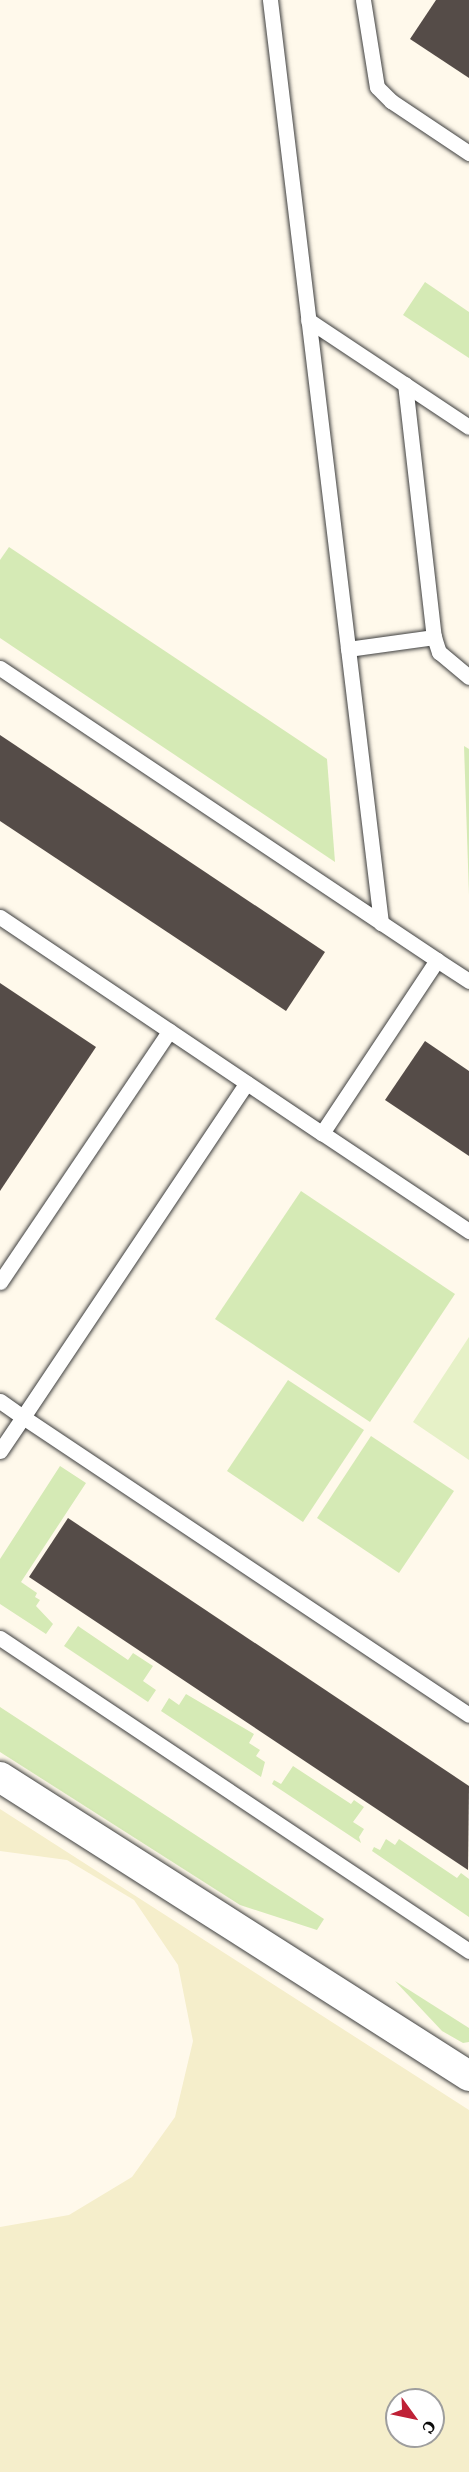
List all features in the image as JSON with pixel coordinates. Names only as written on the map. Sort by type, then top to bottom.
[{"type":"street","points":[[0,1777],[469,2076]]},
{"type":"lane","points":[[270,0],[381,923]]},
{"type":"lane","points":[[363,0],[377,87],[391,101],[469,153]]},
{"type":"lane","points":[[308,320],[469,427]]},
{"type":"lane","points":[[405,384],[434,637],[439,652],[469,677]]},
{"type":"lane","points":[[348,649],[434,637]]},
{"type":"lane","points":[[0,668],[469,981]]},
{"type":"lane","points":[[0,917],[469,1231]]},
{"type":"lane","points":[[322,1133],[437,960]]},
{"type":"lane","points":[[0,1282],[169,1030]]},
{"type":"lane","points":[[0,1450],[247,1083]]},
{"type":"lane","points":[[0,1401],[469,1715]]},
{"type":"lane","points":[[0,1638],[469,1951]]},
{"type":"shaded area","points":[[0,1809],[469,2110],[469,2472],[0,2472],[0,2227],[69,2215],[132,2177],[175,2117],[193,2041],[178,1965],[134,1900],[67,1860],[0,1851]]},
{"type":"green space","points":[[425,282],[469,312],[469,358],[403,315]]},
{"type":"green space","points":[[9,547],[327,759],[335,862],[0,638],[0,560]]},
{"type":"green space","points":[[464,746],[469,749],[469,895]]},
{"type":"green space","points":[[301,1191],[455,1294],[370,1422],[215,1319]]},
{"type":"green space","points":[[469,1337],[469,1460],[413,1422]]},
{"type":"green space","points":[[288,1380],[364,1430],[303,1522],[227,1471]]},
{"type":"green space","points":[[371,1436],[454,1491],[399,1573],[317,1518]]},
{"type":"green space","points":[[60,1466],[86,1483],[21,1582],[37,1593],[35,1597],[40,1600],[36,1606],[53,1624],[46,1634],[0,1604],[0,1559]]},
{"type":"green space","points":[[78,1626],[128,1660],[133,1653],[153,1666],[143,1681],[156,1690],[148,1702],[64,1646]]},
{"type":"green space","points":[[186,1694],[254,1734],[249,1743],[260,1750],[256,1756],[265,1762],[261,1777],[161,1711],[169,1698],[179,1705]]},
{"type":"green space","points":[[0,1707],[324,1919],[317,1930],[240,1905],[0,1752]]},
{"type":"green space","points":[[293,1766],[351,1804],[354,1800],[364,1807],[353,1822],[364,1829],[359,1837],[361,1843],[272,1784],[274,1780],[281,1784]]},
{"type":"green space","points":[[386,1839],[395,1845],[399,1839],[457,1878],[461,1873],[469,1879],[469,1917],[372,1851],[374,1847],[380,1850]]},
{"type":"green space","points":[[395,1981],[469,2028],[469,2042],[463,2043],[442,2031]]},
{"type":"building","points":[[436,0],[469,0],[469,78],[410,39]]},
{"type":"building","points":[[0,735],[325,952],[286,1011],[0,821]]},
{"type":"building","points":[[0,983],[96,1047],[0,1191]]},
{"type":"building","points":[[425,1041],[469,1071],[469,1156],[385,1100]]},
{"type":"building","points":[[68,1518],[469,1786],[468,1870],[29,1577]]}]
